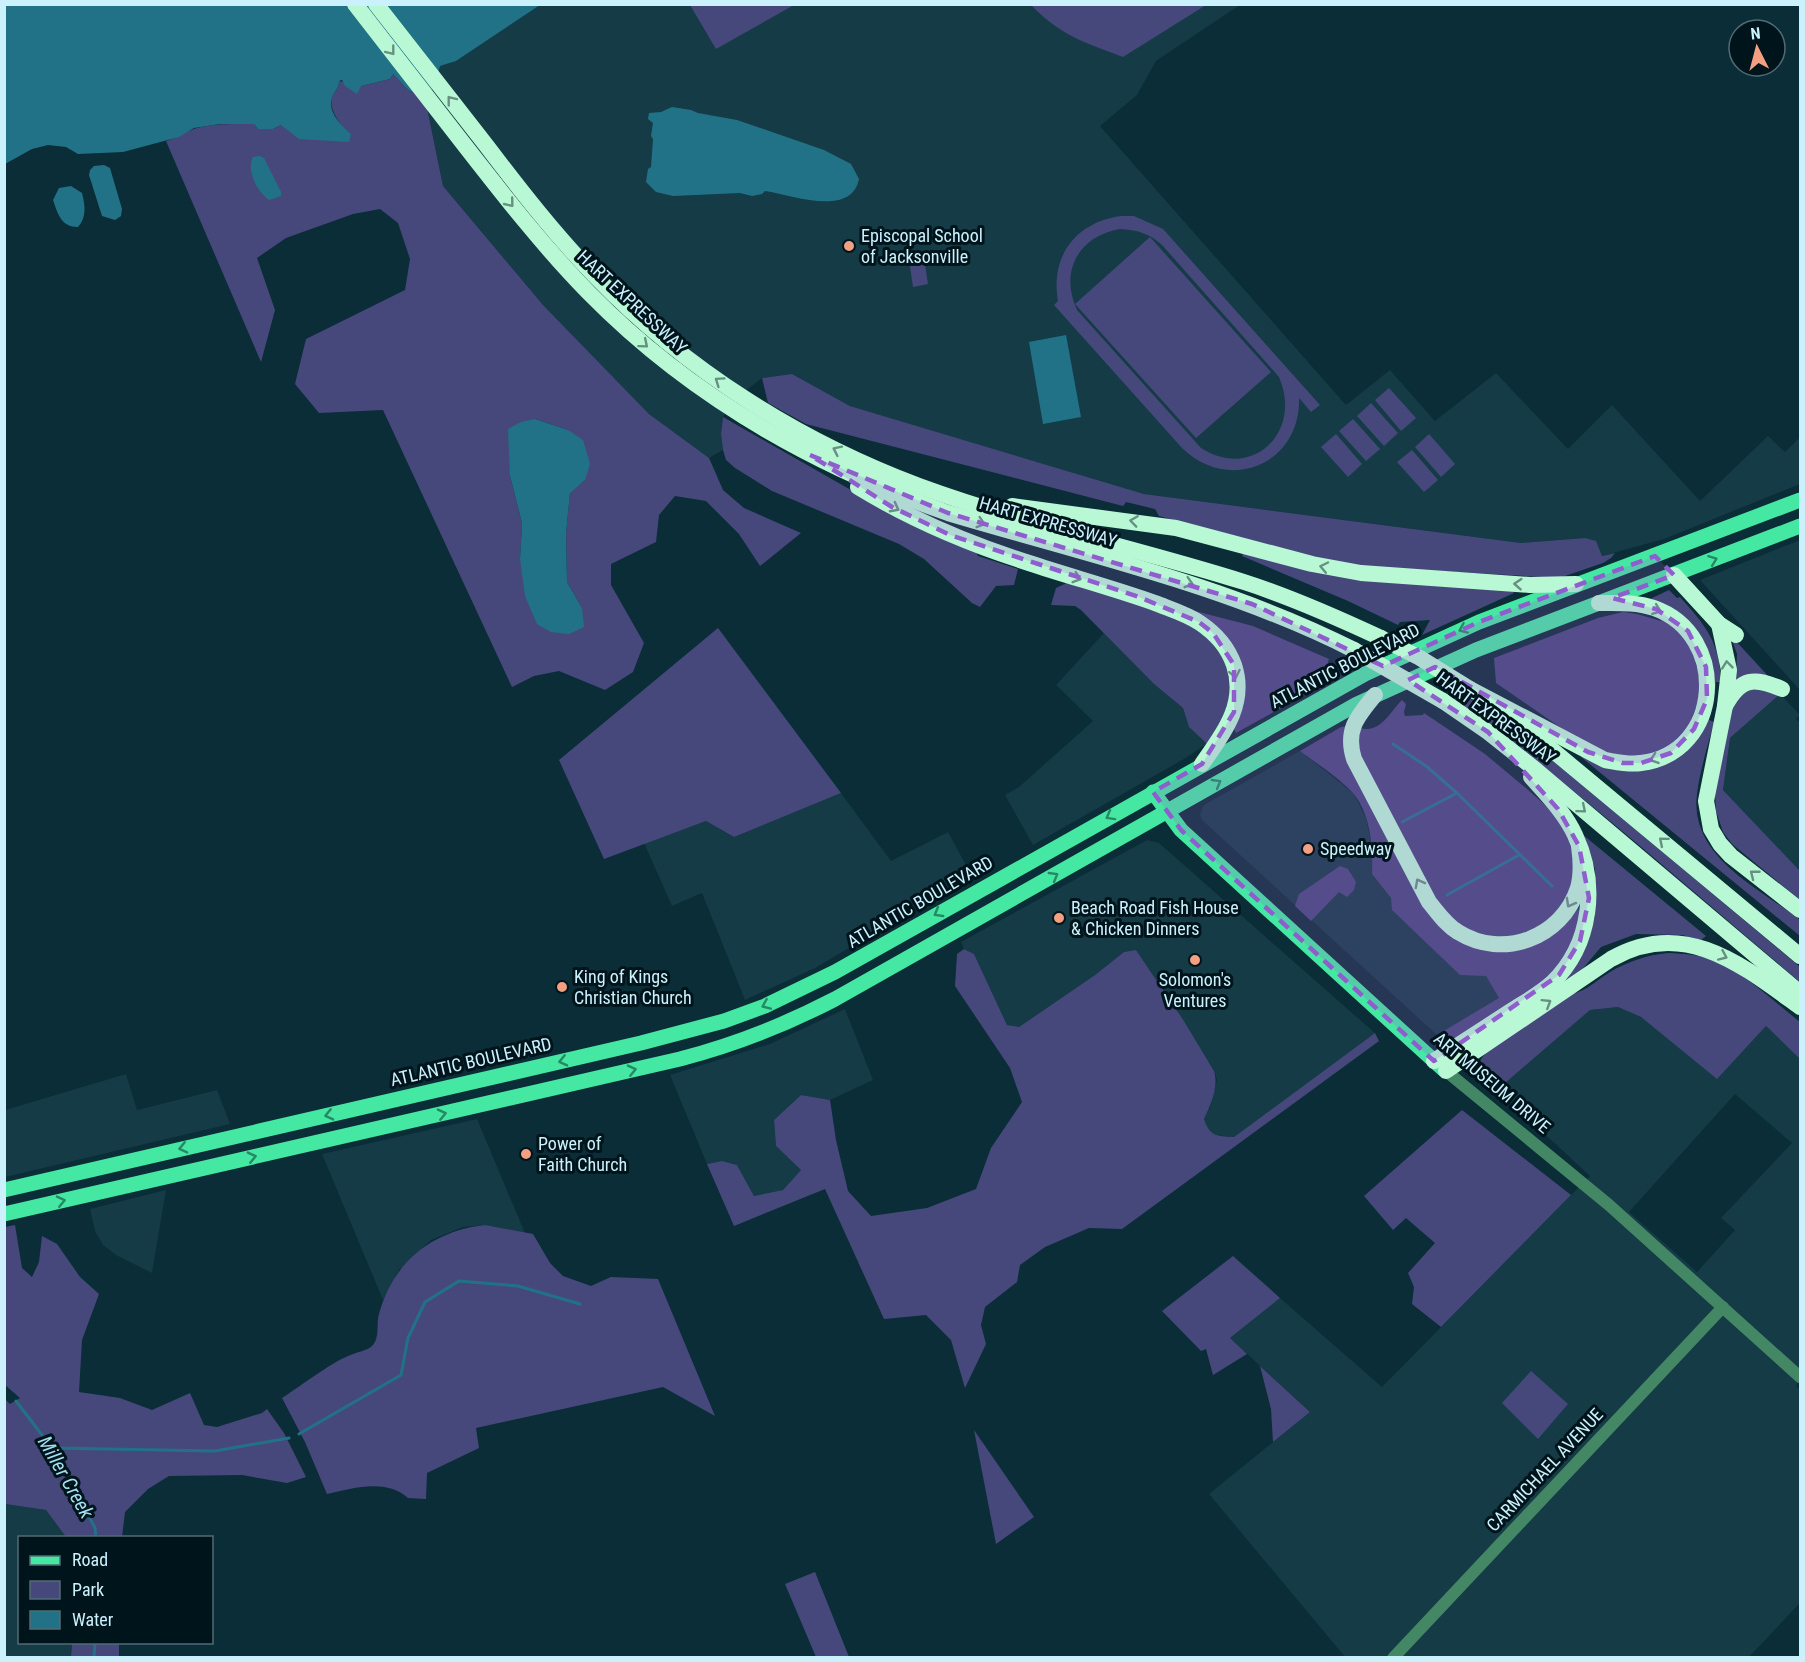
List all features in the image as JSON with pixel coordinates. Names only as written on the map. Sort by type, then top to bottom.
[{"type":"highway","name":"HART EXPRESSWAY","points":[[355,4],[535,235],[576,280],[616,320],[661,358],[720,401],[865,464],[949,496],[1246,582],[1305,604],[1420,658],[1470,688],[1550,746],[1800,957]]},
{"type":"highway","name":"HART EXPRESSWAY","points":[[376,4],[541,216],[597,278],[656,333],[810,455],[909,500],[1244,601],[1314,630],[1354,650],[1443,701],[1488,732],[1800,993]]},
{"type":"highway","points":[[810,455],[884,502],[950,535],[1029,563],[1139,597],[1199,622],[1213,633],[1222,643],[1234,665],[1238,690],[1234,712],[1229,723],[1202,765]]},
{"type":"highway","points":[[949,496],[1069,515],[1129,520],[1176,528],[1312,564],[1352,572],[1530,585],[1576,584]]},
{"type":"highway","points":[[1674,575],[1719,624],[1736,635]]},
{"type":"highway","points":[[1470,688],[1605,760],[1641,763],[1656,760],[1671,753],[1694,729],[1707,699],[1708,684],[1702,654],[1688,631],[1669,615],[1654,608],[1634,604],[1599,603]]},
{"type":"highway","points":[[1719,624],[1729,670],[1725,706],[1706,801],[1711,828],[1720,844],[1731,856],[1800,909]]},
{"type":"highway","points":[[1725,706],[1733,692],[1751,681],[1761,680],[1782,689]]},
{"type":"highway","points":[[1375,695],[1360,714],[1350,735],[1350,746],[1354,759],[1429,902],[1456,932],[1472,940],[1489,944],[1526,941],[1543,934],[1556,923],[1572,901],[1581,876],[1580,846]]},
{"type":"highway","points":[[1440,1066],[1560,975],[1580,941],[1588,913],[1588,884],[1580,846],[1569,825],[1521,766],[1488,732]]},
{"type":"highway","points":[[1440,1066],[1626,951],[1641,945],[1672,943],[1689,945],[1720,954],[1751,972],[1800,1007]]},
{"type":"main road","name":"ATLANTIC BOULEVARD","points":[[4,1190],[641,1044],[724,1021],[765,1006],[835,972],[1365,674],[1479,622],[1800,500]]},
{"type":"main road","points":[[4,1214],[680,1059],[741,1041],[786,1023],[835,999],[1375,695],[1476,650],[1800,526]]},
{"type":"main road","points":[[1655,556],[1674,575]]},
{"type":"main road","name":"ART MUSEUM DRIVE","points":[[1153,792],[1181,830],[1440,1066]]},
{"type":"street","name":"ART MUSEUM DRIVE","points":[[1440,1066],[1588,1187],[1800,1377]]},
{"type":"street","name":"CARMICHAEL AVENUE","points":[[1393,1658],[1723,1307]]},
{"type":"highlighted area","points":[[810,455],[948,513],[1252,604],[1383,666],[1479,622],[1655,556],[1674,575],[1612,598],[1656,609],[1688,631],[1706,667],[1707,699],[1694,729],[1671,753],[1641,763],[1623,763],[1588,752],[1435,667],[1408,680],[1488,732],[1558,809],[1579,846],[1589,898],[1580,941],[1559,975],[1434,1061],[1181,830],[1153,792],[1202,764],[1234,712],[1234,665],[1213,633],[1199,622],[1139,597],[950,535],[892,507]]},
{"type":"shaded area","name":"Episcopal School of Jacksonville","points":[[540,5],[1240,5],[1156,61],[1137,95],[1100,126],[1346,405],[1390,370],[1435,421],[1496,373],[1568,449],[1612,405],[1700,501],[1768,436],[1785,452],[1800,437],[1800,484],[1664,539],[1602,556],[1585,538],[1521,543],[1144,494],[850,406],[792,374],[762,378],[738,397],[723,417],[721,434],[723,450],[709,458],[649,414],[543,305],[443,186],[425,98],[435,85],[440,66],[456,61]]},
{"type":"shaded area","points":[[1800,540],[1800,690],[1700,580]]},
{"type":"shaded area","points":[[1104,633],[1154,684],[1183,708],[1189,727],[1207,744],[1033,845],[1005,795],[1019,787],[1093,721],[1056,685]]},
{"type":"shaded area","points":[[1780,694],[1800,715],[1796,719],[1800,723],[1800,871],[1723,790],[1730,738]]},
{"type":"shaded area","points":[[1300,751],[1353,793],[1366,818],[1373,855],[1372,874],[1391,898],[1486,976],[1500,999],[1437,1035],[1202,820],[1200,814],[1204,805]]},
{"type":"shaded area","points":[[841,793],[891,861],[948,832],[972,876],[815,968],[745,1000],[702,893],[672,906],[644,843],[706,821],[734,837]]},
{"type":"shaded area","points":[[1147,840],[1159,843],[1375,1033],[1234,1137],[1214,1135],[1207,1129],[1204,1119],[1211,1104],[1217,1080],[1214,1071],[1184,1021],[1136,950],[1124,952],[1095,975],[1019,1027],[1007,1025],[974,954],[964,949],[961,942]]},
{"type":"shaded area","points":[[1618,1007],[1641,1017],[1717,1078],[1766,1026],[1800,1059],[1800,1380],[1796,1386],[1800,1390],[1800,1603],[1749,1657],[1345,1657],[1209,1494],[1310,1412],[1230,1338],[1280,1298],[1382,1387],[1590,1176],[1497,1090],[1590,1010]],"holes":[[[1735,1094],[1792,1143],[1721,1218],[1735,1230],[1697,1272],[1629,1212]]]},
{"type":"shaded area","points":[[845,1009],[873,1080],[830,1100],[801,1095],[774,1120],[776,1146],[801,1170],[783,1190],[754,1196],[737,1165],[722,1161],[707,1164],[670,1075],[770,1044]]},
{"type":"shaded area","points":[[126,1074],[137,1110],[217,1090],[230,1124],[5,1177],[5,1110]]},
{"type":"shaded area","points":[[477,1119],[525,1233],[485,1225],[463,1227],[431,1240],[399,1270],[383,1300],[322,1154]]},
{"type":"shaded area","points":[[166,1190],[152,1273],[116,1255],[103,1245],[95,1231],[90,1209]]},
{"type":"shaded area","points":[[4,1504],[46,1510],[65,1536],[18,1536],[18,1644],[72,1644],[71,1657],[5,1657]]},
{"type":"green space","points":[[690,5],[794,5],[716,49]]},
{"type":"green space","points":[[1031,5],[1206,5],[1123,57],[1063,31]]},
{"type":"green space","points":[[393,74],[408,90],[425,98],[443,186],[543,305],[649,414],[709,458],[723,490],[744,508],[801,533],[760,566],[739,534],[706,501],[675,496],[659,515],[656,542],[611,564],[611,585],[644,643],[633,672],[605,690],[559,671],[534,676],[512,687],[383,410],[319,413],[295,384],[306,339],[405,290],[410,259],[398,223],[380,209],[353,214],[286,238],[257,258],[275,310],[261,362],[166,141],[204,126],[254,124],[258,129],[273,129],[281,125],[341,126],[331,102],[339,81],[361,86],[390,79]],"holes":[[[535,419],[568,430],[585,480],[570,492],[566,534],[567,582],[582,608],[520,559],[522,523],[510,476]]]},
{"type":"green space","points":[[1134,216],[1163,229],[1320,405],[1311,412],[1299,398],[1296,421],[1288,440],[1275,455],[1259,465],[1240,470],[1220,469],[1201,462],[1182,448],[1054,305],[1058,301],[1058,270],[1070,244],[1091,225],[1105,220]],"holes":[[[1120,229],[1137,231],[1162,245],[1279,377],[1285,397],[1284,416],[1278,432],[1268,445],[1254,455],[1238,459],[1220,457],[1201,448],[1077,310],[1070,282],[1076,258],[1093,239]]]},
{"type":"green space","points":[[1150,237],[1271,372],[1196,438],[1075,304]]},
{"type":"green space","points":[[924,258],[928,284],[913,287],[909,260]]},
{"type":"green space","points":[[792,374],[850,406],[1144,494],[1521,543],[1585,538],[1596,541],[1602,556],[1615,553],[1603,563],[1559,578],[1352,566],[1254,543],[1159,516],[1155,509],[1126,502],[1123,506],[806,424],[768,403],[762,378]]},
{"type":"green space","points":[[1389,388],[1416,418],[1401,431],[1375,400]]},
{"type":"green space","points":[[1371,403],[1398,433],[1384,446],[1357,416]]},
{"type":"green space","points":[[723,417],[886,510],[975,550],[978,556],[1018,569],[1014,585],[996,586],[980,607],[972,603],[924,559],[899,544],[772,491],[726,460],[721,434]]},
{"type":"green space","points":[[1353,419],[1380,449],[1366,461],[1339,431]]},
{"type":"green space","points":[[1336,434],[1362,464],[1348,477],[1321,447]]},
{"type":"green space","points":[[1429,434],[1455,464],[1441,477],[1415,447]]},
{"type":"green space","points":[[1412,450],[1438,480],[1424,492],[1397,462]]},
{"type":"green space","points":[[1244,550],[1512,589],[1514,593],[1422,635],[1430,620],[1400,622],[1398,625],[1242,556]]},
{"type":"green space","points":[[1071,581],[1192,624],[1203,632],[1227,663],[1232,700],[1207,744],[1189,727],[1183,708],[1154,684],[1081,610],[1075,606],[1051,605],[1056,588]]},
{"type":"green space","points":[[1669,590],[1677,598],[1680,597],[1710,635],[1720,668],[1721,682],[1716,682],[1714,703],[1709,720],[1714,722],[1697,794],[1697,816],[1704,836],[1730,869],[1800,920],[1800,936],[1581,757],[1598,764],[1684,748],[1711,666],[1653,601],[1652,598]]},
{"type":"green space","points":[[1191,610],[1253,626],[1329,659],[1328,662],[1335,678],[1236,733],[1233,727],[1243,683]]},
{"type":"green space","points":[[1623,612],[1661,621],[1663,618],[1690,642],[1703,691],[1687,729],[1666,749],[1637,757],[1607,755],[1577,739],[1496,683],[1494,658],[1598,618]]},
{"type":"green space","points":[[718,628],[841,793],[734,837],[706,821],[604,859],[559,760]]},
{"type":"green space","points":[[1734,639],[1769,677],[1736,680],[1737,654],[1732,640]]},
{"type":"green space","points":[[1749,687],[1780,694],[1730,738],[1723,790],[1800,871],[1800,900],[1732,844],[1723,832],[1716,811],[1715,794],[1732,708]]},
{"type":"green space","points":[[1461,692],[1530,741],[1800,967],[1800,982],[1586,801],[1453,698],[1461,697]]},
{"type":"green space","points":[[1402,700],[1406,704],[1405,716],[1423,715],[1424,713],[1485,754],[1555,814],[1571,840],[1575,870],[1567,900],[1546,925],[1504,939],[1463,929],[1435,902],[1356,746],[1360,728],[1367,729],[1379,725]]},
{"type":"green space","points":[[1347,726],[1392,846],[1475,945],[1560,928],[1578,909],[1582,912],[1567,953],[1545,981],[1456,1039],[1452,1036],[1437,1035],[1499,998],[1486,976],[1460,975],[1392,910],[1391,898],[1372,874],[1372,853],[1367,820],[1358,800],[1340,781],[1300,751],[1341,727]]},
{"type":"green space","points":[[1582,834],[1706,936],[1701,940],[1682,935],[1636,934],[1601,947],[1580,972],[1561,984],[1590,936],[1595,916],[1595,869]]},
{"type":"green space","points":[[1340,866],[1348,869],[1356,882],[1354,890],[1347,897],[1339,892],[1311,921],[1295,906],[1299,894]]},
{"type":"green space","points":[[964,949],[974,954],[1007,1025],[1019,1027],[1095,975],[1124,952],[1136,950],[1184,1021],[1214,1071],[1215,1089],[1204,1119],[1209,1129],[1219,1136],[1234,1137],[1375,1033],[1379,1041],[1122,1229],[1089,1228],[1045,1247],[1020,1265],[1017,1282],[985,1307],[981,1325],[986,1344],[965,1388],[951,1340],[926,1315],[884,1319],[825,1189],[734,1226],[707,1164],[722,1161],[737,1165],[754,1196],[783,1190],[801,1170],[776,1146],[774,1120],[801,1095],[830,1100],[836,1140],[848,1191],[871,1216],[927,1208],[976,1189],[991,1148],[1022,1102],[1010,1068],[955,986],[957,954]]},
{"type":"green space","points":[[1668,953],[1697,955],[1714,960],[1759,988],[1800,1022],[1800,1059],[1766,1026],[1717,1079],[1641,1017],[1618,1007],[1590,1010],[1497,1090],[1482,1076],[1479,1065],[1482,1057],[1534,1017],[1570,994],[1586,988],[1624,965],[1645,957]]},
{"type":"green space","points":[[1462,1110],[1571,1195],[1441,1327],[1412,1304],[1414,1287],[1408,1273],[1435,1243],[1406,1218],[1393,1230],[1364,1196]]},
{"type":"green space","points":[[15,1225],[22,1268],[32,1277],[39,1262],[42,1236],[57,1244],[80,1277],[99,1294],[82,1340],[79,1392],[120,1398],[152,1410],[190,1393],[204,1425],[217,1427],[262,1413],[267,1409],[284,1433],[306,1477],[287,1483],[242,1475],[169,1476],[148,1489],[125,1512],[122,1536],[65,1536],[46,1510],[5,1504],[5,1399],[10,1404],[20,1398],[5,1385],[5,1227]]},
{"type":"green space","points":[[485,1225],[533,1234],[550,1263],[563,1276],[591,1286],[611,1277],[658,1279],[715,1416],[663,1387],[476,1428],[479,1448],[427,1473],[426,1499],[408,1498],[400,1492],[380,1486],[358,1487],[327,1494],[305,1442],[282,1398],[332,1364],[373,1345],[385,1295],[394,1279],[417,1252],[448,1234]]},
{"type":"green space","points":[[1233,1256],[1280,1298],[1230,1338],[1247,1354],[1213,1375],[1206,1349],[1201,1351],[1162,1311]]},
{"type":"green space","points":[[1260,1366],[1310,1412],[1273,1442],[1271,1409]]},
{"type":"green space","points":[[1531,1371],[1568,1404],[1538,1439],[1502,1403]]},
{"type":"green space","points":[[974,1430],[1034,1517],[996,1544]]},
{"type":"green space","points":[[815,1572],[849,1657],[816,1657],[785,1584]]},
{"type":"green space","points":[[72,1644],[119,1644],[119,1657],[71,1657]]},
{"type":"water","points":[[5,5],[540,5],[456,61],[440,66],[435,85],[425,98],[408,90],[393,74],[390,79],[361,86],[357,94],[345,86],[342,80],[339,81],[331,103],[333,113],[351,134],[349,142],[299,139],[281,125],[273,129],[258,129],[254,124],[220,124],[194,128],[179,137],[123,152],[78,154],[66,147],[48,145],[32,149],[5,164]]},
{"type":"water","points":[[672,107],[737,120],[824,150],[851,164],[859,179],[854,191],[845,198],[833,201],[804,199],[765,191],[752,196],[740,193],[673,196],[656,192],[646,182],[648,169],[651,167],[653,139],[651,136],[653,123],[648,119],[649,113],[661,112]]},
{"type":"water","points":[[253,157],[264,158],[281,196],[269,200],[257,186],[252,174],[251,162]]},
{"type":"water","points":[[104,165],[110,168],[122,209],[121,216],[115,220],[102,216],[89,175],[94,166]]},
{"type":"water","points":[[71,186],[82,193],[84,202],[84,215],[78,227],[64,222],[53,200],[59,188]]},
{"type":"water","points":[[1066,335],[1081,417],[1043,424],[1029,342]]},
{"type":"water","points":[[535,419],[568,430],[583,440],[590,464],[585,480],[570,493],[566,534],[567,582],[582,608],[584,627],[569,634],[551,632],[537,624],[525,596],[520,559],[522,523],[510,476],[508,429],[521,422]]},
{"type":"waterway","points":[[1393,744],[1426,766],[1457,793],[1552,886]]},
{"type":"waterway","points":[[1402,822],[1457,793]]},
{"type":"waterway","points":[[1447,895],[1519,855]]},
{"type":"waterway","points":[[299,1434],[401,1375],[408,1338],[425,1302],[459,1281],[518,1286],[580,1304]]},
{"type":"waterway","name":"Miller Creek","points":[[16,1401],[55,1452],[95,1528],[96,1536]]},
{"type":"waterway","points":[[53,1448],[215,1451],[289,1438]]},
{"type":"waterway","name":"Miller Creek","points":[[94,1658],[95,1644]]},
{"type":"place","name":"Episcopal School of Jacksonville","points":[[849,246]]},
{"type":"place","name":"Speedway","points":[[1308,849]]},
{"type":"place","name":"Beach Road Fish House & Chicken Dinners","points":[[1059,918]]},
{"type":"place","name":"Solomon's Ventures","points":[[1195,960]]},
{"type":"place","name":"King of Kings Christian Church","points":[[562,987]]},
{"type":"place","name":"Power of Faith Church","points":[[526,1154]]}]
